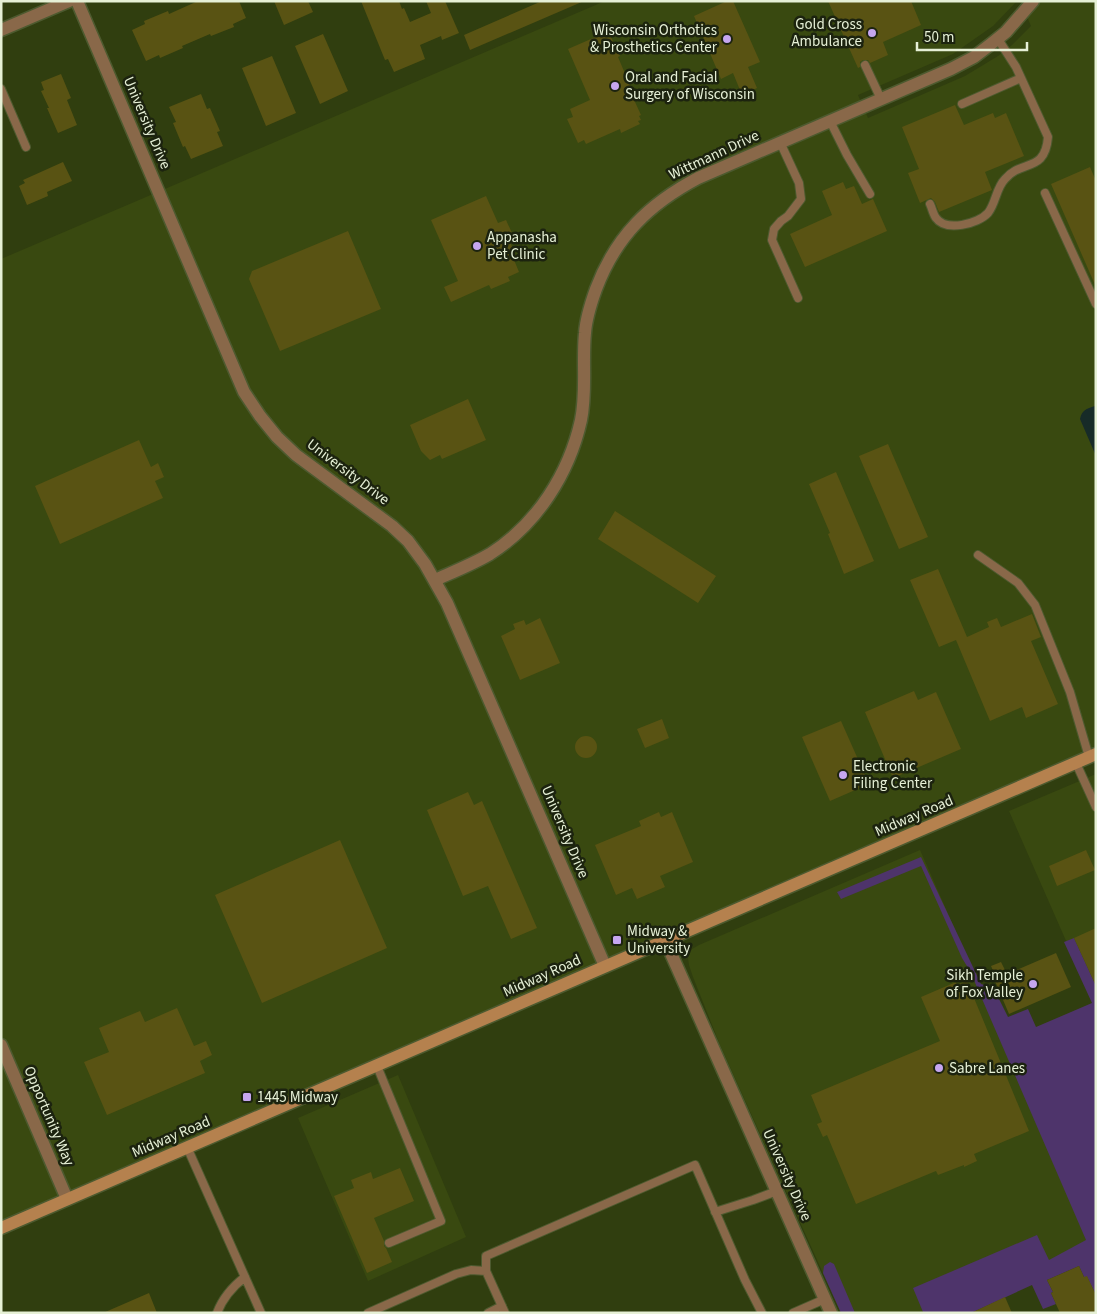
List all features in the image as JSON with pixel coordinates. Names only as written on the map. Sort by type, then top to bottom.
[{"type":"main road","name":"Midway Road","points":[[1,1228],[664,940],[923,830],[1092,755]]},
{"type":"street","points":[[1,30],[69,1]]},
{"type":"street","name":"University Drive","points":[[77,1],[244,392],[277,437],[296,455],[392,526],[408,541],[425,564],[456,623],[605,966]]},
{"type":"street","name":"Wittmann Drive","points":[[435,580],[490,554],[516,534],[535,515],[552,492],[566,467],[575,444],[581,418],[584,392],[585,330],[591,302],[601,274],[629,229],[666,197],[706,174],[951,69],[974,57],[1006,32],[1033,1]]},
{"type":"street","name":"University Drive","points":[[664,940],[831,1313]]},
{"type":"street","name":"Opportunity Way","points":[[1,1045],[67,1199]]},
{"type":"lane","points":[[930,204],[936,219],[944,224],[958,226],[973,222],[987,214],[994,204],[1003,180],[1010,174],[1042,158],[1047,147],[1048,137],[1016,67],[998,39]]},
{"type":"lane","points":[[865,65],[881,99]]},
{"type":"lane","points":[[962,104],[1021,78]]},
{"type":"lane","points":[[1,89],[26,146]]},
{"type":"lane","points":[[830,121],[870,194]]},
{"type":"lane","points":[[780,142],[799,183],[801,198],[788,216],[774,229],[772,240],[798,298]]},
{"type":"lane","points":[[1045,193],[1092,286],[1096,304]]},
{"type":"lane","points":[[978,555],[1018,583],[1035,605],[1070,692],[1092,755]]},
{"type":"lane","points":[[1076,763],[1096,807]]},
{"type":"lane","points":[[377,1066],[441,1221],[389,1243]]},
{"type":"lane","points":[[188,1147],[261,1313]]},
{"type":"lane","points":[[488,1313],[503,1310],[486,1271],[486,1256],[695,1165],[745,1280],[762,1313]]},
{"type":"lane","points":[[715,1212],[777,1191]]},
{"type":"lane","points":[[368,1313],[456,1274],[471,1270],[486,1271]]},
{"type":"lane","points":[[217,1313],[224,1298],[231,1289],[245,1277]]},
{"type":"lane","points":[[793,1313],[825,1299]]},
{"type":"shaded area","points":[[605,1],[1017,1],[993,26],[953,54],[858,95],[868,118],[965,76],[998,56],[1031,26],[1020,1],[1096,1],[1096,754],[1,1228],[1,259]]},
{"type":"shaded area","points":[[1096,774],[1096,1009],[1009,811]]},
{"type":"shaded area","points":[[920,850],[1094,1245],[942,1313],[841,1313],[720,1045],[693,977],[688,957],[692,949],[699,945]]},
{"type":"shaded area","points":[[921,857],[981,984],[992,985],[1008,1017],[1028,1009],[1036,1027],[1092,1003],[1064,942],[1074,938],[1096,986],[1096,1295],[1079,1266],[1047,1280],[1056,1304],[1043,1309],[1032,1285],[971,1313],[921,1313],[923,1312],[913,1288],[1037,1235],[1049,1260],[1086,1240],[970,971],[962,958],[921,866],[841,899],[837,892]]},
{"type":"shaded area","points":[[398,1075],[466,1237],[368,1281],[298,1118]]},
{"type":"shaded area","points":[[830,1262],[834,1264],[855,1313],[841,1313],[823,1273],[824,1266]]},
{"type":"water","points":[[1096,406],[1096,456],[1080,419],[1085,410]]},
{"type":"building","points":[[198,1],[239,1],[246,18],[233,24],[234,27],[211,36],[210,34],[160,58],[159,55],[146,61],[132,30],[145,24],[144,21],[168,11],[169,14]]},
{"type":"building","points":[[274,1],[308,1],[313,12],[284,25]]},
{"type":"building","points":[[361,1],[399,1],[410,22],[431,13],[426,1],[445,1],[459,33],[442,40],[441,36],[420,45],[425,59],[394,72],[388,59],[385,60]]},
{"type":"building","points":[[542,1],[584,1],[470,50],[464,35]]},
{"type":"building","name":"Wisconsin Orthotics & Prosthetics Center","points":[[727,1],[733,1],[760,62],[748,67],[757,88],[742,95],[733,73],[721,79],[694,16]]},
{"type":"building","name":"Gold Cross Ambulance","points":[[828,1],[911,1],[921,25],[883,42],[888,55],[870,63],[868,60],[863,60],[858,68]]},
{"type":"building","name":"Oral and Facial Surgery of Wisconsin","points":[[607,32],[620,56],[618,57],[632,90],[630,91],[641,115],[639,116],[641,120],[638,121],[640,124],[621,133],[620,129],[586,144],[584,140],[578,143],[567,119],[573,117],[570,109],[590,100],[568,49]]},
{"type":"building","points":[[323,34],[348,91],[320,104],[295,46]]},
{"type":"building","points":[[272,56],[296,113],[266,126],[242,68]]},
{"type":"building","points":[[61,74],[71,98],[67,100],[77,125],[58,133],[41,91],[44,90],[41,82]]},
{"type":"building","points":[[201,94],[207,109],[210,108],[220,131],[217,132],[223,146],[191,159],[185,146],[183,147],[173,123],[176,122],[169,107]]},
{"type":"building","points":[[955,105],[964,125],[993,113],[995,118],[1006,113],[1024,156],[985,172],[992,190],[939,212],[931,198],[920,203],[908,173],[919,169],[902,127]]},
{"type":"building","points":[[63,162],[72,181],[47,192],[48,196],[27,205],[19,186],[25,183],[23,180]]},
{"type":"building","points":[[1090,167],[1096,181],[1096,287],[1051,184]]},
{"type":"building","points":[[843,182],[846,189],[854,186],[862,204],[873,199],[887,231],[805,267],[790,234],[832,215],[822,191]]},
{"type":"building","name":"Appanasha Pet Clinic","points":[[486,196],[498,223],[506,220],[512,233],[508,234],[510,237],[508,238],[515,253],[512,255],[519,272],[508,277],[510,281],[491,289],[489,285],[451,302],[444,287],[458,281],[431,220]]},
{"type":"building","points":[[348,231],[381,309],[280,351],[249,279],[252,271]]},
{"type":"building","points":[[468,399],[486,440],[442,459],[440,455],[430,460],[421,451],[410,425]]},
{"type":"building","points":[[139,440],[151,467],[158,463],[164,477],[155,481],[163,498],[60,544],[35,486]]},
{"type":"building","points":[[888,444],[928,537],[899,549],[859,456]]},
{"type":"building","points":[[836,472],[874,561],[844,574],[828,534],[830,533],[809,484]]},
{"type":"building","points":[[615,511],[716,576],[698,603],[598,539]]},
{"type":"building","points":[[938,569],[967,637],[989,627],[987,622],[997,618],[1001,627],[1032,614],[1041,637],[1031,641],[1058,704],[1026,718],[1022,707],[990,721],[956,640],[939,647],[910,580]]},
{"type":"building","points":[[540,618],[560,663],[520,680],[501,636],[515,629],[513,624],[524,620],[526,625]]},
{"type":"building","points":[[914,691],[918,700],[936,692],[961,749],[893,778],[865,712]]},
{"type":"building","points":[[662,719],[669,738],[645,748],[637,729]]},
{"type":"building","points":[[841,721],[869,784],[830,801],[802,737]]},
{"type":"building","points":[[586,736],[594,739],[597,747],[594,755],[586,758],[578,755],[575,747],[578,739]]},
{"type":"building","points":[[468,792],[474,805],[482,801],[537,928],[511,939],[488,886],[463,896],[427,810]]},
{"type":"building","points":[[659,812],[661,817],[672,812],[693,862],[660,876],[665,887],[637,899],[632,888],[616,895],[595,845],[641,826],[639,821]]},
{"type":"building","points":[[340,840],[387,948],[262,1003],[215,895]]},
{"type":"building","points":[[1086,850],[1095,870],[1057,886],[1049,866]]},
{"type":"building","points":[[1096,928],[1096,986],[1074,938]]},
{"type":"building","name":"Sikh Temple of Fox Valley","points":[[1056,953],[1071,987],[1009,1014],[995,981],[997,980],[991,966],[1001,962],[1007,974]]},
{"type":"building","name":"Sabre Lanes","points":[[967,981],[1029,1131],[974,1154],[977,1161],[964,1167],[964,1165],[938,1175],[936,1171],[856,1204],[827,1135],[823,1137],[817,1124],[822,1122],[811,1095],[940,1041],[921,997],[956,982],[957,985]]},
{"type":"building","points":[[177,1008],[194,1046],[206,1041],[212,1055],[200,1061],[205,1073],[107,1115],[84,1062],[109,1052],[99,1028],[140,1011],[145,1022]]},
{"type":"building","points":[[400,1168],[414,1201],[374,1218],[392,1262],[367,1273],[334,1196],[354,1188],[351,1180],[371,1172],[373,1179]]},
{"type":"building","points":[[1079,1266],[1084,1277],[1087,1276],[1096,1295],[1096,1313],[1060,1313],[1047,1280]]},
{"type":"building","points":[[149,1293],[157,1313],[103,1313]]},
{"type":"building","points":[[1005,1297],[1012,1313],[971,1313]]},
{"type":"place","name":"Gold Cross Ambulance","points":[[872,33]]},
{"type":"place","name":"Wisconsin Orthotics & Prosthetics Center","points":[[727,39]]},
{"type":"place","name":"Oral and Facial Surgery of Wisconsin","points":[[615,86]]},
{"type":"place","name":"Appanasha Pet Clinic","points":[[477,246]]},
{"type":"place","name":"Electronic Filing Center","points":[[843,775]]},
{"type":"place","name":"Midway & University","points":[[617,940]]},
{"type":"place","name":"Sikh Temple of Fox Valley","points":[[1033,984]]},
{"type":"place","name":"Sabre Lanes","points":[[939,1068]]},
{"type":"place","name":"1445 Midway","points":[[247,1097]]}]
